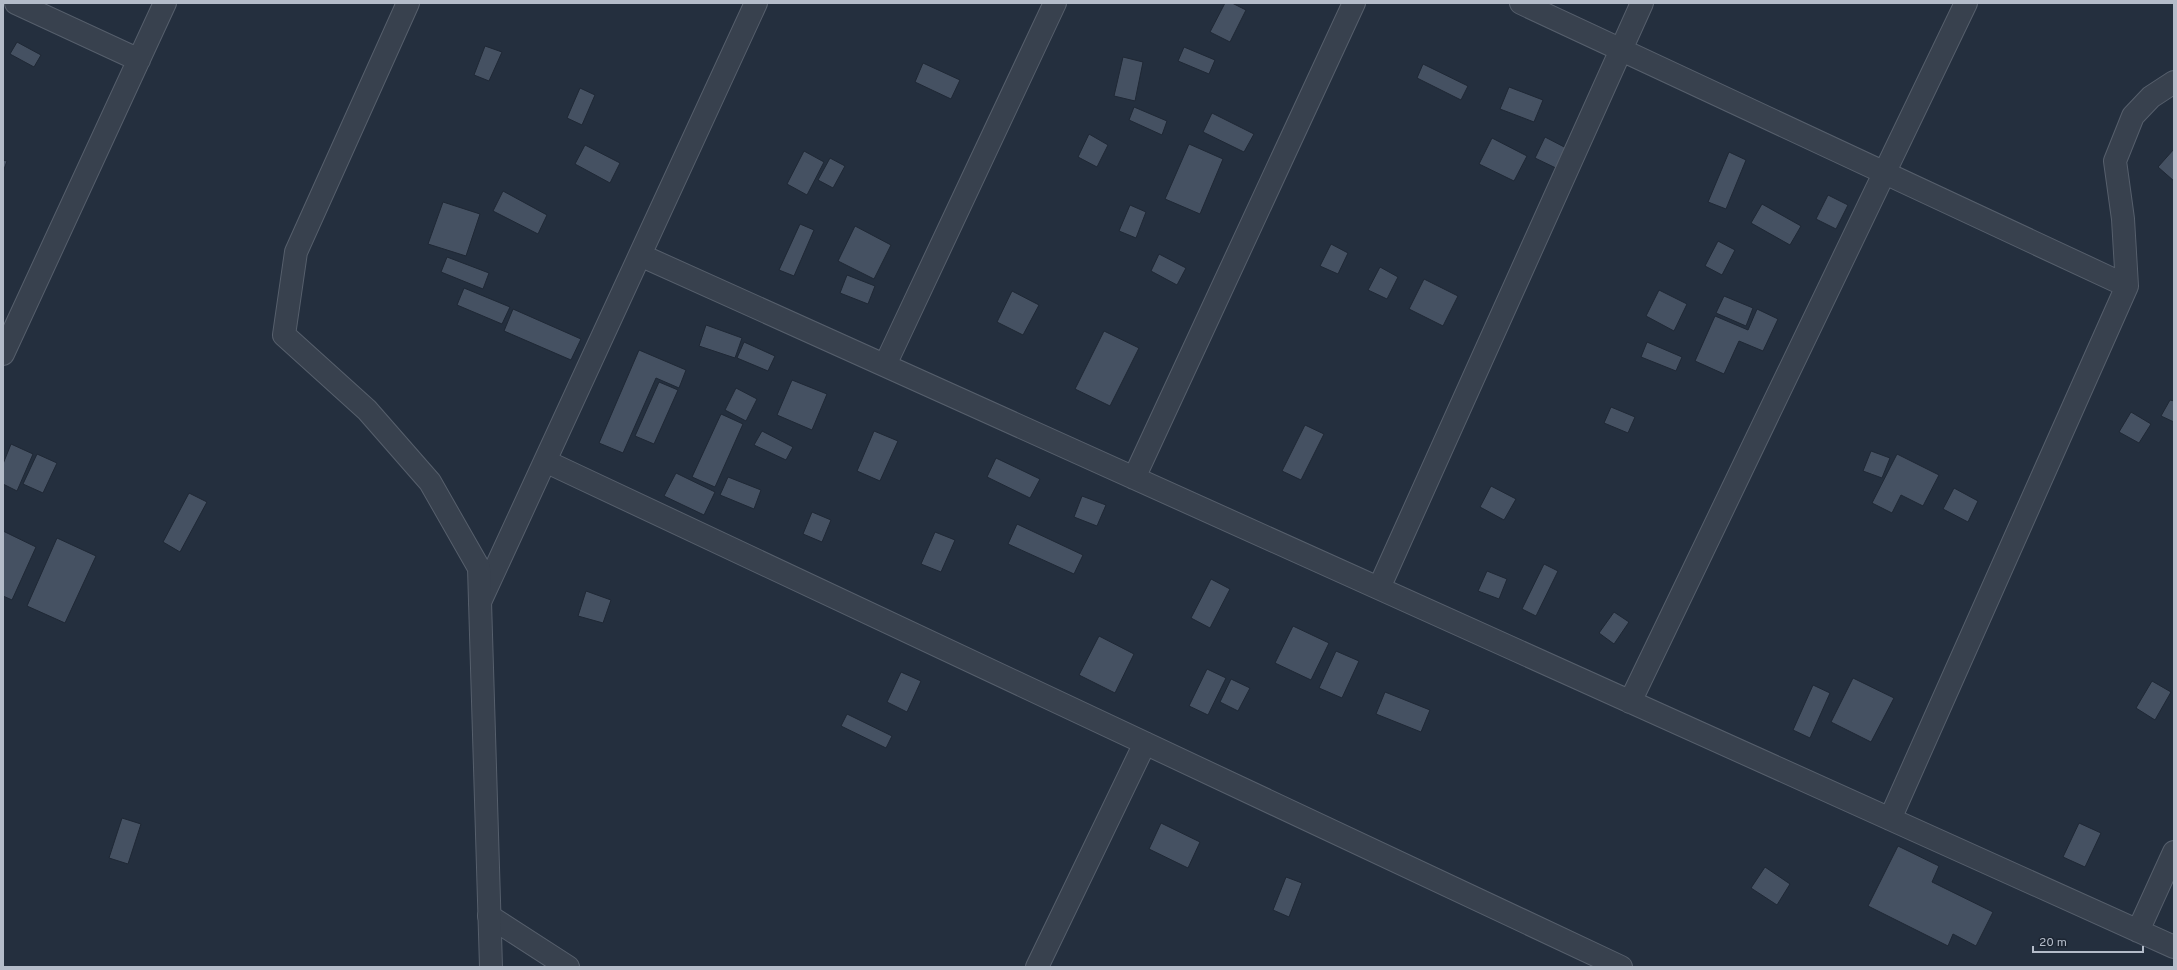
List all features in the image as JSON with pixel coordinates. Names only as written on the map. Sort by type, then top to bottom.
[{"type":"street","points":[[16,3],[138,60]]},
{"type":"street","points":[[3,354],[165,3]]},
{"type":"street","points":[[408,3],[296,252],[284,335],[367,410],[430,482],[479,568],[491,967]]},
{"type":"street","points":[[480,602],[756,3]]},
{"type":"street","points":[[885,365],[1055,3]]},
{"type":"street","points":[[1134,478],[1354,3]]},
{"type":"street","points":[[1521,3],[2127,286]]},
{"type":"street","points":[[1379,588],[1642,3]]},
{"type":"street","points":[[1630,702],[1966,3]]},
{"type":"street","points":[[1890,820],[2127,286],[2124,219],[2115,161],[2133,116],[2151,97],[2174,82]]},
{"type":"street","points":[[640,255],[2174,947]]},
{"type":"street","points":[[545,461],[1621,967]]},
{"type":"street","points":[[1037,967],[1144,743]]},
{"type":"street","points":[[2138,931],[2174,852]]},
{"type":"street","points":[[489,916],[568,967]]},
{"type":"building","points":[[1225,3],[1232,3],[1246,10],[1230,42],[1210,32]]},
{"type":"building","points":[[17,42],[41,55],[34,67],[10,54]]},
{"type":"building","points":[[485,46],[502,52],[489,81],[474,75]]},
{"type":"building","points":[[1184,47],[1215,60],[1209,74],[1178,61]]},
{"type":"building","points":[[1123,57],[1143,62],[1135,101],[1114,96]]},
{"type":"building","points":[[923,63],[960,80],[951,99],[915,82]]},
{"type":"building","points":[[1423,64],[1468,86],[1461,100],[1417,78]]},
{"type":"building","points":[[1509,87],[1543,100],[1534,122],[1500,109]]},
{"type":"building","points":[[580,88],[595,95],[582,125],[567,118]]},
{"type":"building","points":[[1134,107],[1167,121],[1162,135],[1129,120]]},
{"type":"building","points":[[1212,113],[1254,134],[1244,152],[1203,132]]},
{"type":"building","points":[[1089,134],[1108,145],[1097,167],[1078,157]]},
{"type":"building","points":[[1545,137],[1570,150],[1560,170],[1535,158]]},
{"type":"building","points":[[1492,138],[1527,156],[1514,181],[1479,164]]},
{"type":"building","points":[[1189,144],[1223,159],[1200,214],[1165,199]]},
{"type":"building","points":[[585,145],[620,163],[610,183],[575,164]]},
{"type":"building","points":[[2174,149],[2174,181],[2158,167]]},
{"type":"building","points":[[804,151],[824,162],[807,195],[787,184]]},
{"type":"building","points":[[1729,152],[1746,160],[1726,209],[1708,202]]},
{"type":"building","points":[[830,158],[845,166],[833,188],[818,180]]},
{"type":"building","points":[[3,160],[7,161],[3,172]]},
{"type":"building","points":[[503,191],[547,215],[538,234],[493,211]]},
{"type":"building","points":[[1828,195],[1848,205],[1836,229],[1816,219]]},
{"type":"building","points":[[443,202],[480,214],[466,256],[428,244]]},
{"type":"building","points":[[1762,204],[1801,226],[1790,245],[1751,223]]},
{"type":"building","points":[[1130,205],[1146,212],[1136,238],[1119,231]]},
{"type":"building","points":[[800,224],[814,230],[794,276],[779,270]]},
{"type":"building","points":[[855,226],[891,245],[874,279],[838,261]]},
{"type":"building","points":[[1718,241],[1735,250],[1722,275],[1705,266]]},
{"type":"building","points":[[1331,244],[1348,253],[1338,274],[1320,266]]},
{"type":"building","points":[[1159,254],[1186,268],[1177,285],[1151,271]]},
{"type":"building","points":[[447,257],[489,273],[483,289],[441,272]]},
{"type":"building","points":[[1380,267],[1398,277],[1387,299],[1368,290]]},
{"type":"building","points":[[847,275],[875,286],[868,304],[840,293]]},
{"type":"building","points":[[1424,279],[1458,296],[1443,326],[1409,309]]},
{"type":"building","points":[[464,288],[510,307],[502,324],[457,305]]},
{"type":"building","points":[[1659,290],[1687,304],[1674,331],[1646,316]]},
{"type":"building","points":[[1012,291],[1039,305],[1023,335],[997,322]]},
{"type":"building","points":[[1724,296],[1753,308],[1746,326],[1716,313]]},
{"type":"building","points":[[513,309],[581,339],[571,360],[504,331]]},
{"type":"building","points":[[1757,309],[1778,319],[1763,351],[1739,341],[1724,374],[1695,361],[1715,316],[1748,330]]},
{"type":"building","points":[[706,325],[742,338],[735,358],[699,346]]},
{"type":"building","points":[[1104,331],[1139,348],[1110,406],[1075,389]]},
{"type":"building","points":[[744,342],[775,356],[768,371],[737,358]]},
{"type":"building","points":[[1647,342],[1682,357],[1676,371],[1641,357]]},
{"type":"building","points":[[639,350],[686,370],[679,388],[656,378],[623,453],[599,443]]},
{"type":"building","points":[[792,380],[827,394],[812,430],[777,415]]},
{"type":"building","points":[[659,382],[678,390],[654,444],[635,436]]},
{"type":"building","points":[[736,388],[757,399],[746,421],[725,410]]},
{"type":"building","points":[[2170,400],[2174,401],[2174,422],[2161,416]]},
{"type":"building","points":[[1611,407],[1635,417],[1628,433],[1604,423]]},
{"type":"building","points":[[2131,412],[2151,424],[2139,443],[2119,432]]},
{"type":"building","points":[[721,414],[743,424],[715,487],[692,477]]},
{"type":"building","points":[[1305,425],[1324,434],[1301,480],[1282,471]]},
{"type":"building","points":[[762,431],[793,447],[786,460],[754,445]]},
{"type":"building","points":[[874,431],[898,441],[880,481],[857,471]]},
{"type":"building","points":[[11,444],[33,454],[17,491],[3,484],[3,464]]},
{"type":"building","points":[[1871,451],[1890,458],[1882,478],[1863,471]]},
{"type":"building","points":[[37,454],[57,463],[43,493],[23,484]]},
{"type":"building","points":[[1897,454],[1939,475],[1923,506],[1901,495],[1892,513],[1872,503]]},
{"type":"building","points":[[996,458],[1040,479],[1030,498],[987,477]]},
{"type":"building","points":[[676,473],[715,492],[704,515],[664,496]]},
{"type":"building","points":[[728,477],[761,490],[754,509],[720,495]]},
{"type":"building","points":[[1491,486],[1516,499],[1504,520],[1480,507]]},
{"type":"building","points":[[1954,488],[1978,501],[1968,522],[1943,509]]},
{"type":"building","points":[[189,493],[207,502],[180,552],[163,542]]},
{"type":"building","points":[[1082,496],[1106,505],[1097,526],[1074,517]]},
{"type":"building","points":[[812,512],[831,520],[822,542],[803,534]]},
{"type":"building","points":[[1017,524],[1083,555],[1074,574],[1008,544]]},
{"type":"building","points":[[3,531],[36,547],[12,600],[3,596]]},
{"type":"building","points":[[935,532],[955,540],[941,572],[921,564]]},
{"type":"building","points":[[57,538],[96,556],[65,623],[27,606]]},
{"type":"building","points":[[1544,564],[1558,571],[1536,616],[1522,609]]},
{"type":"building","points":[[1487,571],[1507,579],[1499,599],[1478,591]]},
{"type":"building","points":[[1211,579],[1230,589],[1210,628],[1191,618]]},
{"type":"building","points":[[586,591],[611,600],[603,623],[578,616]]},
{"type":"building","points":[[1614,612],[1629,622],[1614,644],[1599,633]]},
{"type":"building","points":[[1293,626],[1329,643],[1311,680],[1275,663]]},
{"type":"building","points":[[1099,636],[1134,654],[1115,693],[1079,675]]},
{"type":"building","points":[[1336,651],[1359,661],[1342,698],[1319,688]]},
{"type":"building","points":[[1207,669],[1226,678],[1208,715],[1189,706]]},
{"type":"building","points":[[901,672],[921,681],[907,712],[887,702]]},
{"type":"building","points":[[1853,678],[1894,698],[1871,742],[1831,722]]},
{"type":"building","points":[[1231,679],[1250,688],[1238,711],[1220,702]]},
{"type":"building","points":[[2152,681],[2171,692],[2155,720],[2136,708]]},
{"type":"building","points":[[1813,685],[1830,693],[1810,738],[1793,730]]},
{"type":"building","points":[[1385,692],[1430,710],[1421,732],[1376,714]]},
{"type":"building","points":[[847,714],[892,736],[886,748],[841,726]]},
{"type":"building","points":[[122,818],[141,824],[128,864],[109,858]]},
{"type":"building","points":[[1161,823],[1200,842],[1188,868],[1149,849]]},
{"type":"building","points":[[2079,823],[2101,833],[2085,867],[2063,857]]},
{"type":"building","points":[[1898,846],[1939,866],[1932,882],[1993,912],[1976,946],[1953,934],[1948,946],[1868,906]]},
{"type":"building","points":[[1765,867],[1790,884],[1777,905],[1751,888]]},
{"type":"building","points":[[1286,877],[1302,883],[1289,917],[1273,910]]}]
